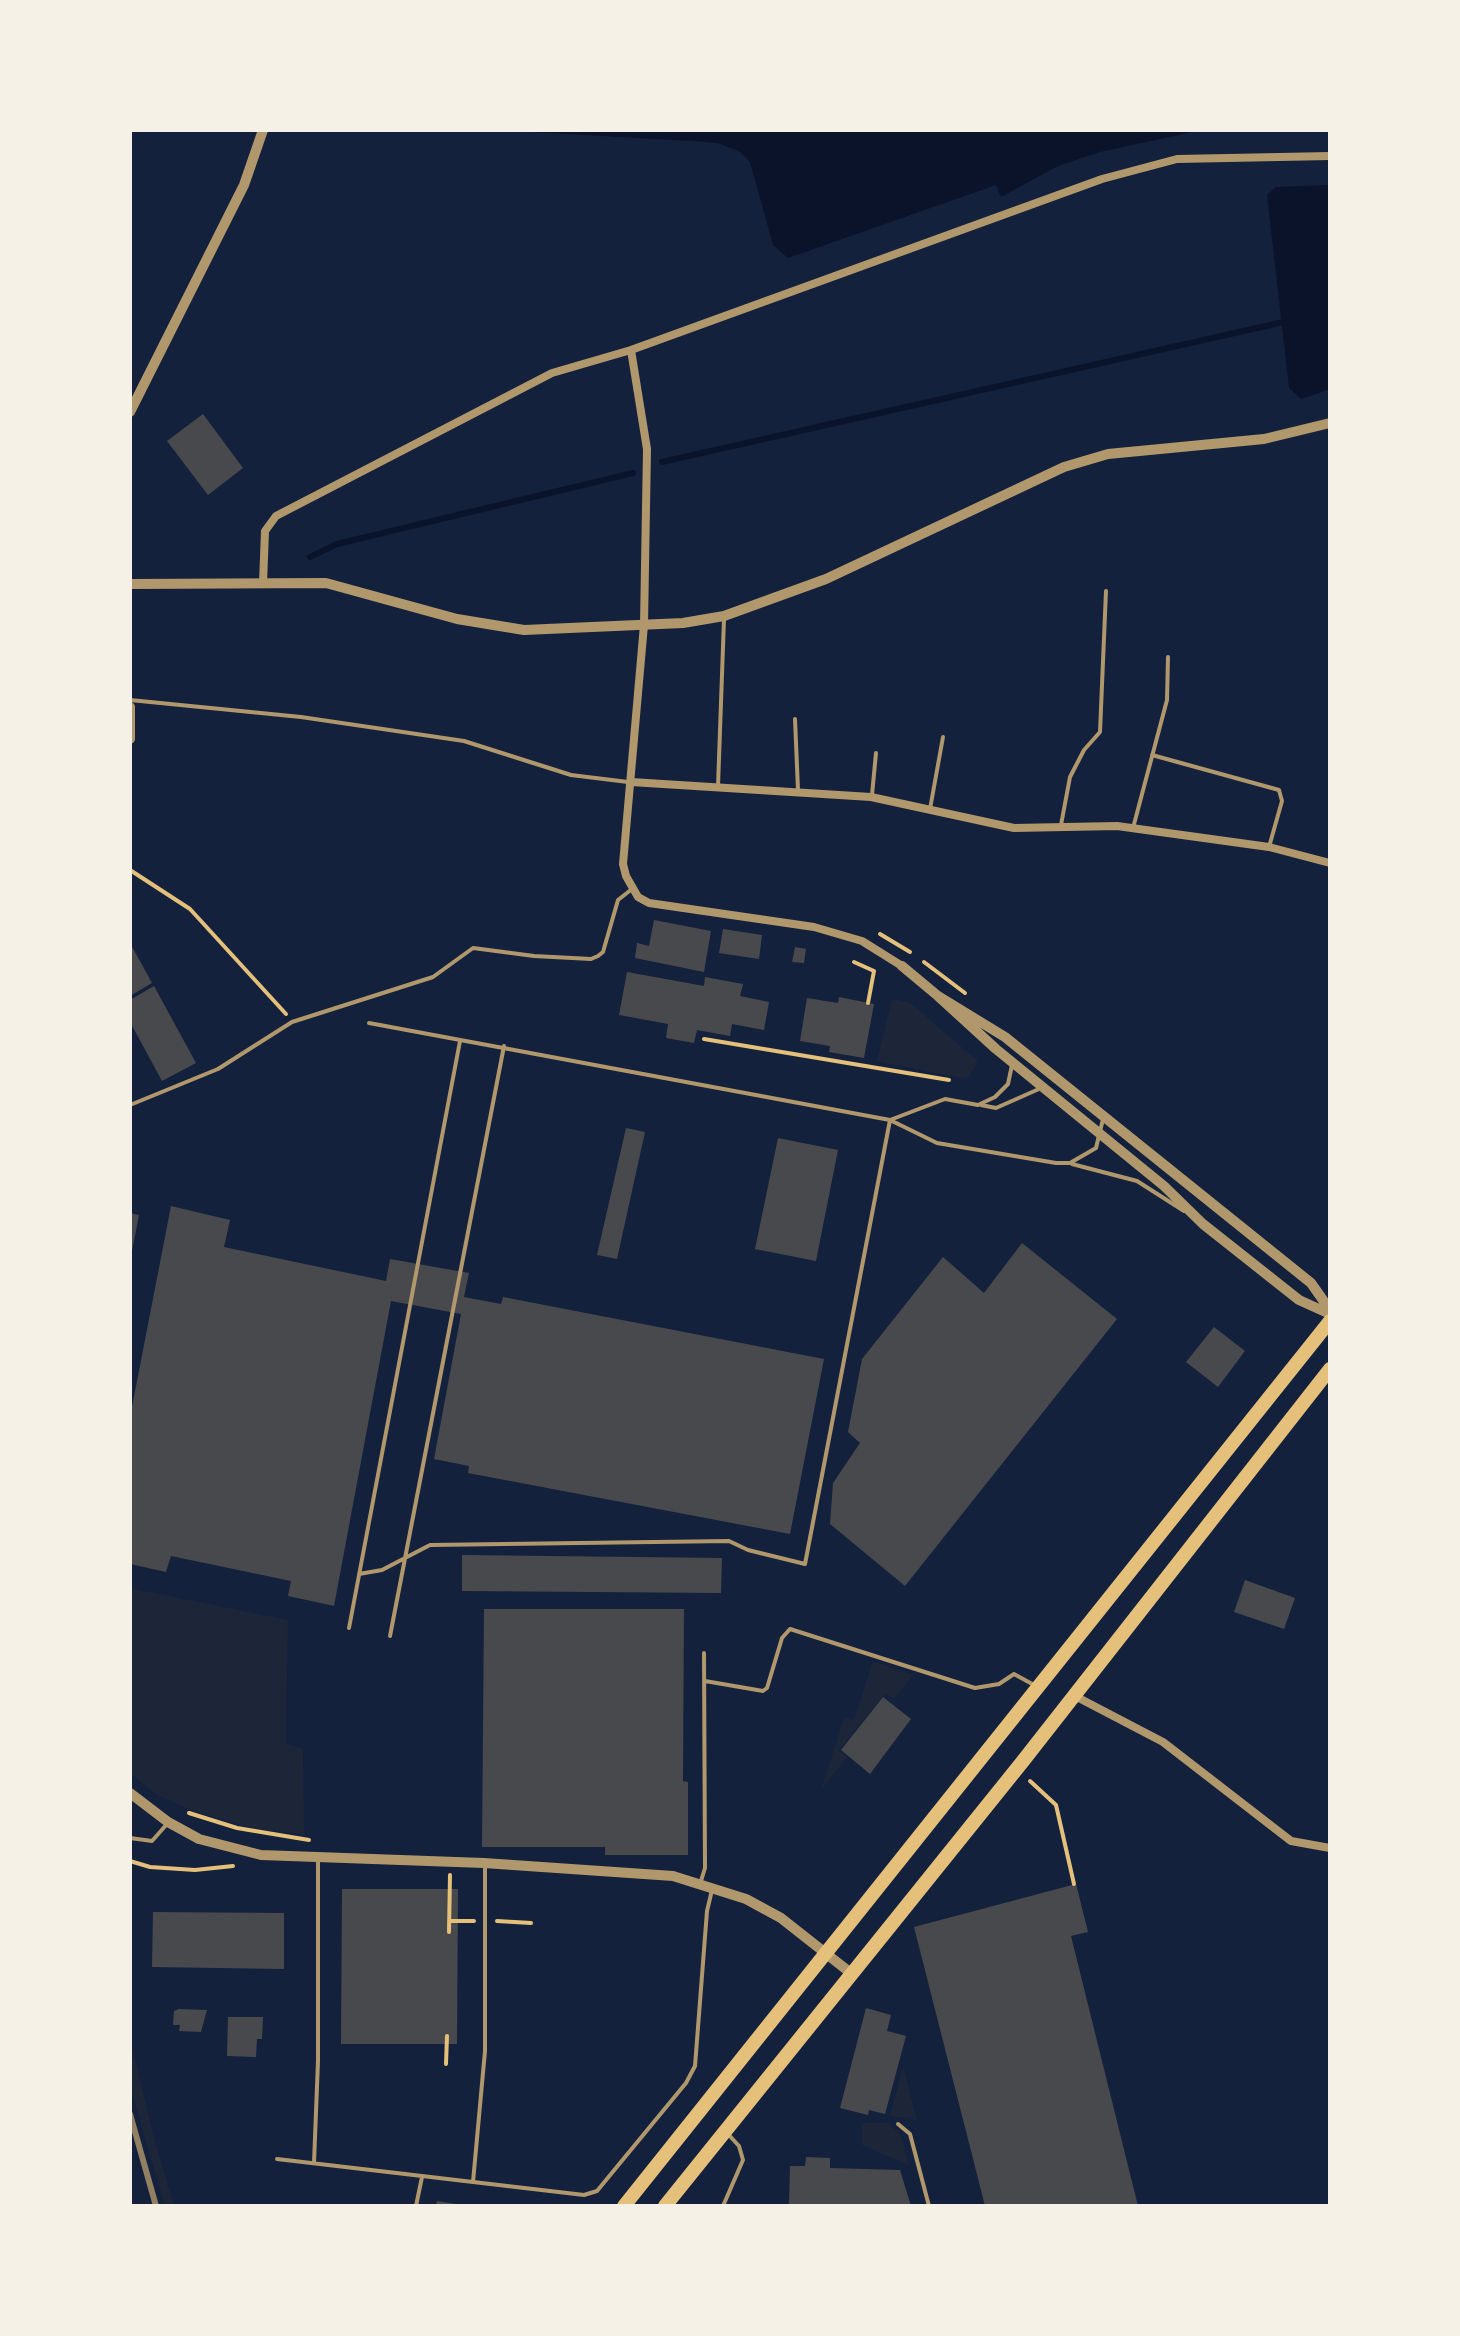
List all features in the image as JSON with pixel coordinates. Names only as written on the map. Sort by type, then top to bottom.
[{"type":"highway","points":[[624,2206],[1330,1321]]},
{"type":"highway","points":[[665,2206],[1327,1380]]},
{"type":"street","points":[[130,412],[244,185],[263,130]]},
{"type":"street","points":[[263,584],[265,531],[276,516],[552,373],[631,350],[1102,179],[1177,159],[1330,156]]},
{"type":"street","points":[[631,350],[647,449],[644,625],[623,864],[632,889],[649,903],[814,927],[862,941],[902,966],[1011,1062],[1164,1186],[1203,1224],[1299,1300],[1330,1312]]},
{"type":"street","points":[[130,584],[326,583],[457,619],[524,630],[644,625],[724,616],[826,579],[1064,467],[1108,454],[1264,439],[1330,423]]},
{"type":"street","points":[[130,707],[130,739]]},
{"type":"street","points":[[631,782],[871,797],[1014,828],[1061,825],[1133,828],[1269,847],[1330,863]]},
{"type":"street","points":[[938,996],[1005,1037],[1311,1283],[1330,1312]]},
{"type":"street","points":[[1073,1695],[1163,1742],[1291,1841],[1330,1848]]},
{"type":"street","points":[[130,1793],[168,1822],[199,1839],[240,1851],[318,1858],[484,1863],[673,1876],[713,1887],[781,1918],[852,1974]]},
{"type":"lane","points":[[1061,825],[1070,777],[1084,750],[1100,732],[1106,591]]},
{"type":"lane","points":[[718,788],[724,616]]},
{"type":"lane","points":[[1133,828],[1167,700],[1168,657]]},
{"type":"lane","points":[[130,700],[301,717],[464,741],[571,775],[631,782]]},
{"type":"lane","points":[[795,719],[800,779],[798,793]]},
{"type":"lane","points":[[930,809],[943,737]]},
{"type":"lane","points":[[871,797],[876,753]]},
{"type":"lane","points":[[1152,755],[1279,790],[1282,801],[1269,847]]},
{"type":"lane","points":[[130,1105],[218,1069],[292,1022],[433,977],[473,948],[534,956],[591,959],[598,956],[603,952],[618,900],[632,889]]},
{"type":"lane","points":[[369,1023],[890,1120],[937,1143],[1067,1163],[1137,1181],[1203,1224]]},
{"type":"lane","points":[[349,1628],[460,1041]]},
{"type":"lane","points":[[390,1636],[504,1046]]},
{"type":"lane","points":[[978,1105],[995,1097],[1008,1084],[1011,1062]]},
{"type":"lane","points":[[890,1120],[945,1099],[996,1108],[1062,1084]]},
{"type":"lane","points":[[1067,1163],[1087,1156],[1096,1148],[1103,1117]]},
{"type":"lane","points":[[359,1574],[382,1570],[430,1545],[729,1541],[748,1550],[805,1564],[890,1120]]},
{"type":"lane","points":[[705,1681],[763,1691],[767,1688],[782,1638],[790,1629],[975,1688],[999,1684],[1014,1674],[1037,1688]]},
{"type":"lane","points":[[700,1884],[705,1868],[704,1653]]},
{"type":"lane","points":[[130,1838],[152,1841],[168,1822]]},
{"type":"lane","points":[[313,2164],[318,2061],[318,1858]]},
{"type":"lane","points":[[473,2182],[485,2051],[484,1863]]},
{"type":"lane","points":[[277,2159],[591,2195],[686,2083],[695,2066],[707,1911],[713,1887]]},
{"type":"lane","points":[[898,2124],[910,2134],[929,2206]]},
{"type":"lane","points":[[723,2206],[743,2160],[739,2146],[725,2132]]},
{"type":"lane","points":[[416,2206],[422,2177]]},
{"type":"path","points":[[130,870],[190,909],[292,1022]]},
{"type":"path","points":[[854,962],[874,971],[868,1003]]},
{"type":"path","points":[[704,1039],[949,1080]]},
{"type":"path","points":[[1028,1779],[1056,1805],[1074,1884]]},
{"type":"path","points":[[189,1813],[237,1828],[309,1840]]},
{"type":"path","points":[[130,1861],[150,1867],[195,1870],[233,1866]]},
{"type":"path","points":[[449,1932],[450,1873]]},
{"type":"path","points":[[495,1920],[531,1923]]},
{"type":"path","points":[[449,1921],[474,1921]]},
{"type":"path","points":[[446,2064],[447,2036]]},
{"type":"shaded area","points":[[495,130],[1202,130],[1100,152],[1058,166],[1001,197],[996,185],[788,258],[773,245],[750,162],[739,151],[717,143]]},
{"type":"shaded area","points":[[1330,185],[1330,389],[1301,399],[1289,388],[1267,195],[1276,187]]},
{"type":"shaded area","points":[[892,999],[909,1002],[978,1061],[967,1079],[877,1061]]},
{"type":"shaded area","points":[[130,1588],[288,1620],[286,1744],[303,1749],[304,1834],[255,1829],[196,1812],[157,1795],[130,1773]]},
{"type":"shaded area","points":[[873,1661],[913,1675],[894,1699],[885,1694],[839,1750],[847,1757],[821,1790],[844,1718],[854,1720]]},
{"type":"shaded area","points":[[130,2039],[174,2206],[165,2206],[130,2086]]},
{"type":"shaded area","points":[[903,2067],[917,2120],[890,2116]]},
{"type":"shaded area","points":[[862,2123],[888,2123],[901,2136],[909,2165],[862,2145]]},
{"type":"building","points":[[203,414],[243,468],[208,495],[167,441]]},
{"type":"building","points":[[654,920],[711,931],[704,972],[635,958],[637,943],[649,946]]},
{"type":"building","points":[[723,929],[762,935],[759,959],[719,953]]},
{"type":"building","points":[[130,943],[152,983],[130,996]]},
{"type":"building","points":[[795,947],[806,949],[804,963],[792,962]]},
{"type":"building","points":[[627,972],[704,986],[705,977],[743,984],[740,996],[769,1002],[764,1030],[732,1024],[730,1036],[697,1030],[694,1043],[666,1038],[668,1024],[619,1015]]},
{"type":"building","points":[[154,986],[196,1063],[162,1081],[130,1022],[130,1000]]},
{"type":"building","points":[[839,997],[874,1004],[864,1058],[829,1052],[830,1046],[800,1041],[807,998],[838,1003]]},
{"type":"building","points":[[626,1128],[645,1132],[617,1259],[597,1255]]},
{"type":"building","points":[[778,1138],[838,1150],[816,1261],[755,1249]]},
{"type":"building","points":[[171,1206],[230,1220],[224,1247],[386,1281],[390,1259],[469,1273],[464,1297],[501,1304],[503,1297],[824,1359],[790,1534],[468,1473],[469,1466],[434,1459],[461,1314],[391,1301],[334,1606],[288,1596],[291,1581],[171,1556],[166,1572],[130,1564],[130,1417]]},
{"type":"building","points":[[130,1213],[139,1215],[131,1256],[130,1256]]},
{"type":"building","points":[[1022,1243],[1117,1319],[905,1586],[830,1524],[833,1483],[860,1443],[848,1432],[862,1359],[943,1257],[984,1293]]},
{"type":"building","points":[[1214,1327],[1245,1351],[1218,1387],[1186,1362]]},
{"type":"building","points":[[462,1555],[722,1558],[721,1593],[462,1591]]},
{"type":"building","points":[[1245,1580],[1295,1598],[1284,1629],[1234,1612]]},
{"type":"building","points":[[484,1609],[684,1609],[683,1781],[688,1782],[688,1855],[605,1855],[605,1847],[482,1847]]},
{"type":"building","points":[[883,1697],[911,1719],[870,1774],[841,1750]]},
{"type":"building","points":[[1076,1884],[1088,1932],[1071,1936],[1138,2206],[985,2206],[914,1927]]},
{"type":"building","points":[[342,1889],[458,1889],[457,2044],[341,2044]]},
{"type":"building","points":[[153,1912],[284,1913],[284,1969],[152,1967]]},
{"type":"building","points":[[866,2008],[891,2015],[887,2031],[906,2036],[885,2114],[869,2110],[868,2115],[840,2108]]},
{"type":"building","points":[[207,2010],[201,2032],[179,2031],[180,2025],[173,2025],[174,2011]]},
{"type":"building","points":[[228,2017],[263,2017],[262,2039],[257,2039],[256,2057],[227,2056]]},
{"type":"building","points":[[806,2157],[830,2158],[830,2168],[900,2170],[911,2206],[789,2206],[790,2166],[805,2166]]},
{"type":"building","points":[[437,2201],[456,2204],[456,2206],[436,2206]]},
{"type":"waterway","points":[[662,462],[1288,321]]},
{"type":"waterway","points":[[310,557],[337,544],[633,473]]},
{"type":"railway","points":[[130,2114],[156,2206]]}]
